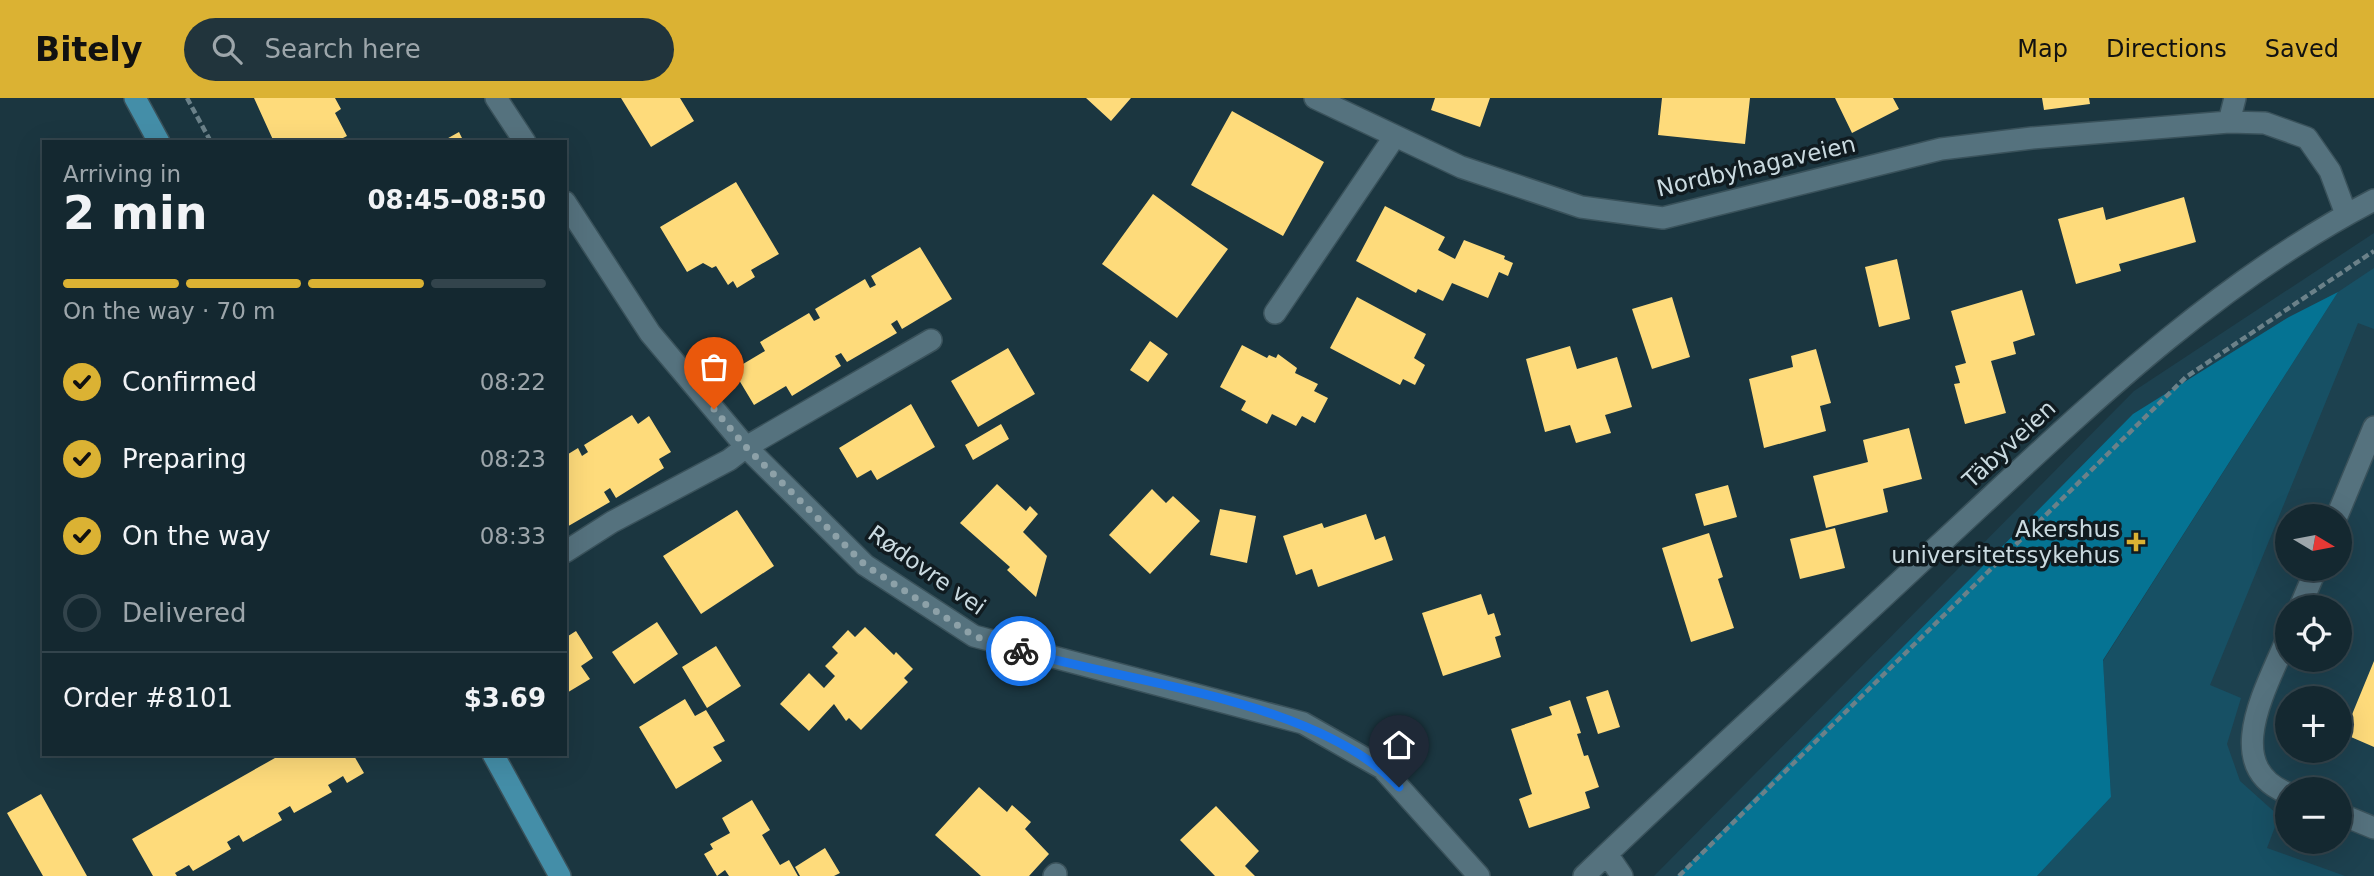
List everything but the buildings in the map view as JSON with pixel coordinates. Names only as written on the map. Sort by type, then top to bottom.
[{"type":"main road","points":[[135,98],[158,140]]},
{"type":"main road","points":[[494,756],[560,876]]},
{"type":"street","points":[[496,98],[524,140]]},
{"type":"street","name":"Nordbyhagaveien","points":[[1315,98],[1461,167],[1581,207],[1663,218],[1941,149],[2032,138],[2229,122],[2265,123],[2308,138],[2330,172],[2346,214]]},
{"type":"street","points":[[2229,122],[2235,98]]},
{"type":"street","points":[[1275,313],[1395,136]]},
{"type":"street","name":"Täbyveien","points":[[1584,876],[2081,414],[2220,297],[2346,214],[2374,200]]},
{"type":"street","name":"Rødovre vei","points":[[567,205],[650,333],[746,447],[865,565],[974,636],[1303,723],[1382,768],[1479,876]]},
{"type":"street","points":[[567,551],[612,522],[729,460],[746,447],[931,340]]},
{"type":"street","points":[[2342,504],[2374,426]]},
{"type":"street","points":[[2275,667],[2256,714],[2250,745],[2259,770],[2275,785]]},
{"type":"street","points":[[2352,819],[2374,828]]},
{"type":"street","points":[[1607,854],[1622,876]]},
{"type":"path","points":[[187,98],[210,140]]},
{"type":"path","points":[[1679,876],[2186,377],[2374,251]]},
{"type":"shaded area","name":"Akershus universitetssykehus","points":[[2374,233],[2374,876],[1654,876],[2134,391]]},
{"type":"shaded area","points":[[2374,268],[2374,329],[2358,323],[2284,504],[2275,504],[2275,526],[2210,685],[2241,698],[2227,744],[2240,781],[2275,812],[2275,827],[2267,848],[2275,851],[2275,854],[2284,854],[2345,876],[2037,876],[2111,797],[2103,661],[2338,292]]},
{"type":"shaded area","points":[[2338,292],[2103,660],[2111,797],[2037,876],[1677,876],[2133,414],[2289,317]]},
{"type":"way so far","points":[[714,409],[746,447],[865,565],[974,636],[1021,651]]},
{"type":"place","name":"Akershus universitetssykehus","points":[[2136,542]]},
{"type":"route","points":[[1021,651],[1235,703],[1303,723],[1382,768],[1399,787]]}]
